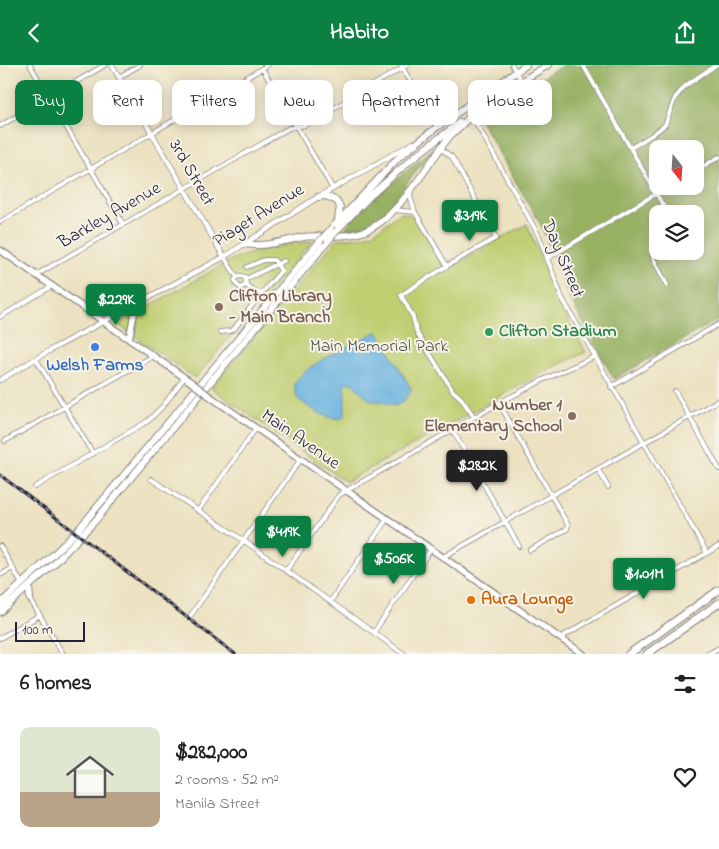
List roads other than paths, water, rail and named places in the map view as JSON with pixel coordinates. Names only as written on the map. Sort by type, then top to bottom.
[{"type":"highway","name":"Piaget Avenue","points":[[423,138],[514,68],[526,65]]},
{"type":"highway","points":[[523,80],[548,65]]},
{"type":"highway","points":[[413,157],[468,118]]},
{"type":"highway","points":[[244,244],[252,245],[305,237],[354,234],[376,226],[394,210],[451,136],[468,119]]},
{"type":"highway","points":[[0,604],[26,586],[68,549],[94,521],[338,229],[370,196],[438,133],[437,127]]},
{"type":"highway","points":[[0,612],[78,530],[320,241],[383,173],[423,138]]},
{"type":"highway","points":[[318,197],[326,196],[337,201],[340,207],[338,221]]},
{"type":"highway","points":[[26,586],[30,599]]},
{"type":"highway","points":[[629,654],[719,590]]},
{"type":"highway","points":[[647,654],[719,603]]},
{"type":"main road","name":"Main Avenue","points":[[2,253],[584,654]]},
{"type":"main road","points":[[128,339],[136,304]]},
{"type":"street","points":[[30,65],[39,80]]},
{"type":"street","points":[[79,80],[105,65]]},
{"type":"street","name":"3rd Street","points":[[112,65],[224,257]]},
{"type":"street","points":[[119,77],[140,65]]},
{"type":"street","points":[[0,222],[268,65]]},
{"type":"street","name":"Barkley Avenue","points":[[36,275],[289,128],[304,125],[402,66],[407,65]]},
{"type":"street","points":[[584,65],[649,179]]},
{"type":"street","points":[[631,148],[665,125],[675,99],[685,86],[716,65]]},
{"type":"street","points":[[402,66],[437,127]]},
{"type":"street","points":[[262,68],[333,189]]},
{"type":"street","points":[[514,68],[520,80]]},
{"type":"street","points":[[0,126],[15,117]]},
{"type":"street","points":[[65,125],[123,224]]},
{"type":"street","name":"Day Street","points":[[478,125],[539,236],[562,298],[707,553]]},
{"type":"street","name":"Piaget Avenue","points":[[0,380],[224,257],[318,197],[423,138]]},
{"type":"street","points":[[441,149],[452,157],[496,237],[400,295],[413,317],[417,333],[453,391],[461,398],[474,417]]},
{"type":"street","points":[[704,166],[719,157]]},
{"type":"street","points":[[410,189],[410,199],[415,211],[447,266]]},
{"type":"street","points":[[548,258],[654,195]]},
{"type":"street","points":[[394,210],[415,211]]},
{"type":"street","points":[[224,257],[237,277],[235,280],[238,286],[241,288],[245,285]]},
{"type":"street","points":[[220,332],[234,329],[281,271],[274,260],[264,260],[247,267]]},
{"type":"street","points":[[654,260],[667,285]]},
{"type":"street","points":[[246,279],[284,261]]},
{"type":"street","points":[[237,277],[242,276],[246,279]]},
{"type":"street","points":[[245,285],[246,279]]},
{"type":"street","points":[[245,285],[261,294]]},
{"type":"street","points":[[0,317],[52,287]]},
{"type":"street","points":[[611,387],[719,324]]},
{"type":"street","points":[[5,441],[153,356]]},
{"type":"street","points":[[286,571],[339,495],[346,490],[499,403],[543,380],[594,357]]},
{"type":"street","points":[[36,359],[93,454]]},
{"type":"street","points":[[35,487],[148,421],[163,406],[184,378]]},
{"type":"street","points":[[675,391],[719,469]]},
{"type":"street","points":[[443,557],[719,400]]},
{"type":"street","points":[[499,403],[568,525],[567,529],[530,550]]},
{"type":"street","points":[[198,511],[256,428]]},
{"type":"street","points":[[452,429],[519,546]]},
{"type":"street","points":[[191,615],[301,459]]},
{"type":"street","points":[[598,469],[608,487]]},
{"type":"street","points":[[151,479],[243,540],[404,654]]},
{"type":"street","points":[[330,601],[386,519]]},
{"type":"street","points":[[0,546],[26,586]]},
{"type":"street","points":[[560,638],[719,547]]},
{"type":"street","points":[[374,633],[430,549]]},
{"type":"street","points":[[0,575],[13,568]]},
{"type":"street","points":[[30,599],[63,654]]},
{"type":"street","points":[[0,638],[40,615]]},
{"type":"street","points":[[708,654],[719,648]]},
{"type":"water","points":[[376,332],[379,333],[412,390],[403,402],[395,406],[379,401],[371,401],[353,384],[346,382],[345,415],[344,417],[332,418],[319,413],[297,398],[294,385],[299,377],[318,362]]},
{"type":"railway","points":[[0,475],[235,654]]},
{"type":"place","name":"Clifton Library - Main Branch","points":[[219,307]]},
{"type":"place","name":"Clifton Stadium","points":[[489,332]]},
{"type":"place","name":"Welsh Farms","points":[[95,347]]},
{"type":"place","name":"Number 1 Elementary School","points":[[572,416]]},
{"type":"place","name":"Aura Lounge","points":[[471,600]]},
{"type":"park label","name":"Main Memorial Park","points":[[379,347]]}]
